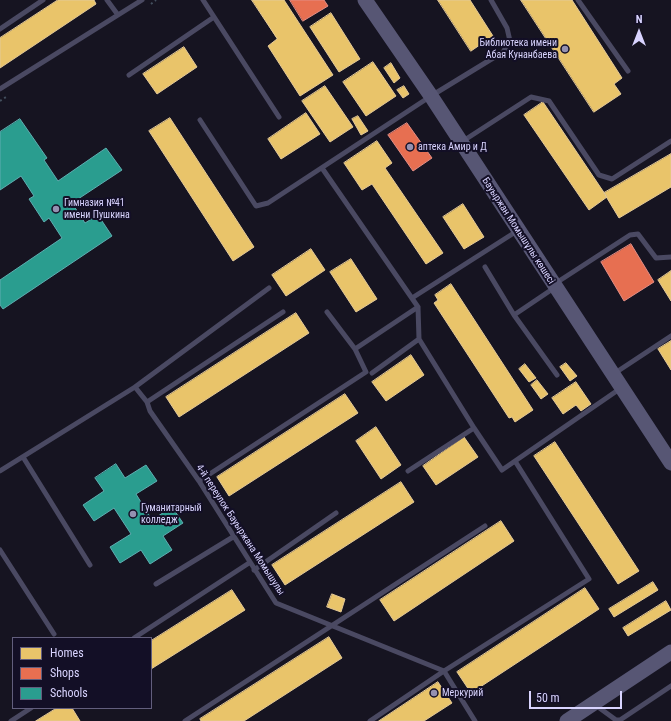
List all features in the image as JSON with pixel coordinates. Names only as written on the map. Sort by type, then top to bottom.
[{"type":"street","name":"Бауыржан Момышұлы көшесі","points":[[365,0],[430,96],[671,463]]},
{"type":"street","points":[[567,721],[671,652]]},
{"type":"lane","points":[[0,29],[43,0]]},
{"type":"lane","points":[[107,0],[118,15]]},
{"type":"lane","points":[[0,89],[142,0]]},
{"type":"lane","points":[[203,0],[280,117]]},
{"type":"lane","points":[[200,120],[256,206],[268,203],[430,96],[503,52],[510,41],[507,28],[491,0]]},
{"type":"lane","points":[[578,0],[628,71]]},
{"type":"lane","points":[[129,75],[214,17]]},
{"type":"lane","points":[[460,142],[531,97],[549,100],[599,175],[612,179],[671,141]]},
{"type":"lane","points":[[322,168],[418,307],[419,339],[502,470],[621,388]]},
{"type":"lane","points":[[412,298],[518,230]]},
{"type":"lane","points":[[514,315],[630,235],[638,234],[656,258],[671,257]]},
{"type":"lane","points":[[485,267],[514,315],[557,375]]},
{"type":"lane","points":[[0,471],[135,387],[269,288]]},
{"type":"lane","points":[[355,349],[418,307]]},
{"type":"lane","points":[[147,402],[283,312]]},
{"type":"lane","points":[[199,482],[366,372],[355,349],[328,312]]},
{"type":"lane","points":[[612,375],[671,336]]},
{"type":"lane","points":[[372,373],[419,339]]},
{"type":"lane","name":"4-й переулок Бауыржана Момышулы","points":[[135,387],[147,402],[150,411],[199,482],[249,563],[276,603],[444,671]]},
{"type":"lane","points":[[408,471],[474,428]]},
{"type":"lane","points":[[23,457],[90,565]]},
{"type":"lane","points":[[370,721],[444,671],[589,579],[515,462]]},
{"type":"lane","points":[[254,570],[336,513]]},
{"type":"lane","points":[[185,721],[485,526]]},
{"type":"lane","points":[[156,584],[233,537]]},
{"type":"lane","points":[[0,550],[54,634]]},
{"type":"lane","points":[[136,637],[249,563]]},
{"type":"lane","points":[[444,671],[475,721]]},
{"type":"lane","points":[[594,704],[616,720],[620,720],[671,686]]},
{"type":"lane","points":[[12,721],[30,709]]},
{"type":"building: Homes","points":[[58,0],[94,0],[96,4],[0,68],[0,38]]},
{"type":"building: Homes","points":[[252,0],[284,0],[333,75],[300,96],[268,46],[277,39]]},
{"type":"building: Homes","points":[[438,0],[470,0],[493,36],[471,51]]},
{"type":"building: Homes","points":[[521,0],[572,0],[622,78],[614,84],[621,94],[594,112]]},
{"type":"building: Homes","points":[[331,13],[360,59],[339,72],[310,27]]},
{"type":"building: Homes","points":[[184,47],[197,67],[157,94],[143,74]]},
{"type":"building: Homes","points":[[373,62],[396,96],[366,116],[343,82]]},
{"type":"building: Homes","points":[[391,63],[400,78],[394,83],[384,68]]},
{"type":"building: Homes","points":[[325,86],[353,127],[330,142],[302,101]]},
{"type":"building: Homes","points":[[404,86],[409,94],[403,98],[397,90]]},
{"type":"building: Homes","points":[[543,102],[607,197],[589,210],[524,115]]},
{"type":"building: Homes","points":[[306,113],[320,134],[281,159],[268,139]]},
{"type":"building: Homes","points":[[358,116],[368,131],[361,135],[352,119]]},
{"type":"building: Homes","points":[[170,118],[254,247],[233,261],[149,131]]},
{"type":"building: Homes","points":[[377,141],[392,163],[385,168],[443,253],[426,264],[372,184],[362,190],[344,163]]},
{"type":"building: Homes","points":[[671,154],[671,187],[619,218],[604,193]]},
{"type":"building: Homes","points":[[463,204],[484,237],[464,249],[443,217]]},
{"type":"building: Homes","points":[[311,249],[325,270],[286,296],[272,275]]},
{"type":"building: Homes","points":[[351,259],[377,299],[356,312],[330,272]]},
{"type":"building: Homes","points":[[671,271],[671,301],[658,280]]},
{"type":"building: Homes","points":[[451,284],[533,410],[515,422],[512,417],[509,418],[434,303],[438,300],[435,295]]},
{"type":"building: Homes","points":[[296,313],[309,333],[179,417],[166,397]]},
{"type":"building: Homes","points":[[671,341],[671,370],[658,349]]},
{"type":"building: Homes","points":[[411,355],[424,375],[386,401],[372,382]]},
{"type":"building: Homes","points":[[566,363],[577,376],[570,381],[560,367]]},
{"type":"building: Homes","points":[[525,364],[536,378],[529,382],[519,369]]},
{"type":"building: Homes","points":[[537,380],[548,394],[541,399],[531,385]]},
{"type":"building: Homes","points":[[576,382],[591,404],[581,411],[576,405],[563,414],[552,398]]},
{"type":"building: Homes","points":[[345,394],[358,413],[229,496],[217,477]]},
{"type":"building: Homes","points":[[376,427],[401,465],[381,479],[356,441]]},
{"type":"building: Homes","points":[[464,437],[478,457],[436,485],[423,466]]},
{"type":"building: Homes","points":[[555,442],[639,571],[618,584],[534,456]]},
{"type":"building: Homes","points":[[401,482],[414,502],[285,585],[272,565]]},
{"type":"building: Homes","points":[[501,521],[514,541],[394,621],[380,600]]},
{"type":"building: Homes","points":[[653,582],[658,590],[614,617],[609,609]]},
{"type":"building: Homes","points":[[585,588],[599,609],[471,693],[457,672]]},
{"type":"building: Homes","points":[[232,590],[245,610],[152,668],[152,640]]},
{"type":"building: Homes","points":[[332,594],[345,599],[341,612],[327,607]]},
{"type":"building: Homes","points":[[666,601],[671,610],[628,636],[623,628]]},
{"type":"building: Homes","points":[[329,637],[342,658],[244,721],[201,721],[200,719]]},
{"type":"building: Homes","name":"Меркурий","points":[[438,682],[452,703],[424,721],[379,721]]},
{"type":"building: Homes","points":[[55,709],[73,709],[80,721],[36,721]]},
{"type":"building: Shops","points":[[290,0],[324,0],[328,6],[303,21]]},
{"type":"building: Shops","name":"аптека Амир и Д","points":[[407,123],[432,158],[413,171],[388,135]]},
{"type":"building: Shops","points":[[631,244],[654,282],[624,301],[601,262]]},
{"type":"building: Schools","name":"Гимназия №41 имени Пушкина","points":[[20,119],[47,158],[44,160],[58,181],[106,148],[122,170],[72,203],[85,223],[98,215],[112,236],[3,309],[0,305],[0,280],[62,238],[49,218],[44,222],[29,199],[34,196],[21,176],[0,190],[0,132]]},
{"type":"building: Schools","name":"Гуманитарный колледж","points":[[116,464],[125,478],[146,465],[157,481],[136,494],[152,520],[172,507],[183,523],[163,536],[172,550],[150,564],[141,550],[120,563],[110,547],[131,534],[114,508],[94,521],[83,505],[104,491],[95,478]]},
{"type":"place","name":"Библиотека имени Абая Кунанбаева","points":[[565,49]]},
{"type":"place","name":"аптека Амир и Д","points":[[410,147]]},
{"type":"place","name":"Гимназия №41 имени Пушкина","points":[[56,209]]},
{"type":"place","name":"Гуманитарный колледж","points":[[133,514]]},
{"type":"place","name":"Меркурий","points":[[434,693]]}]
